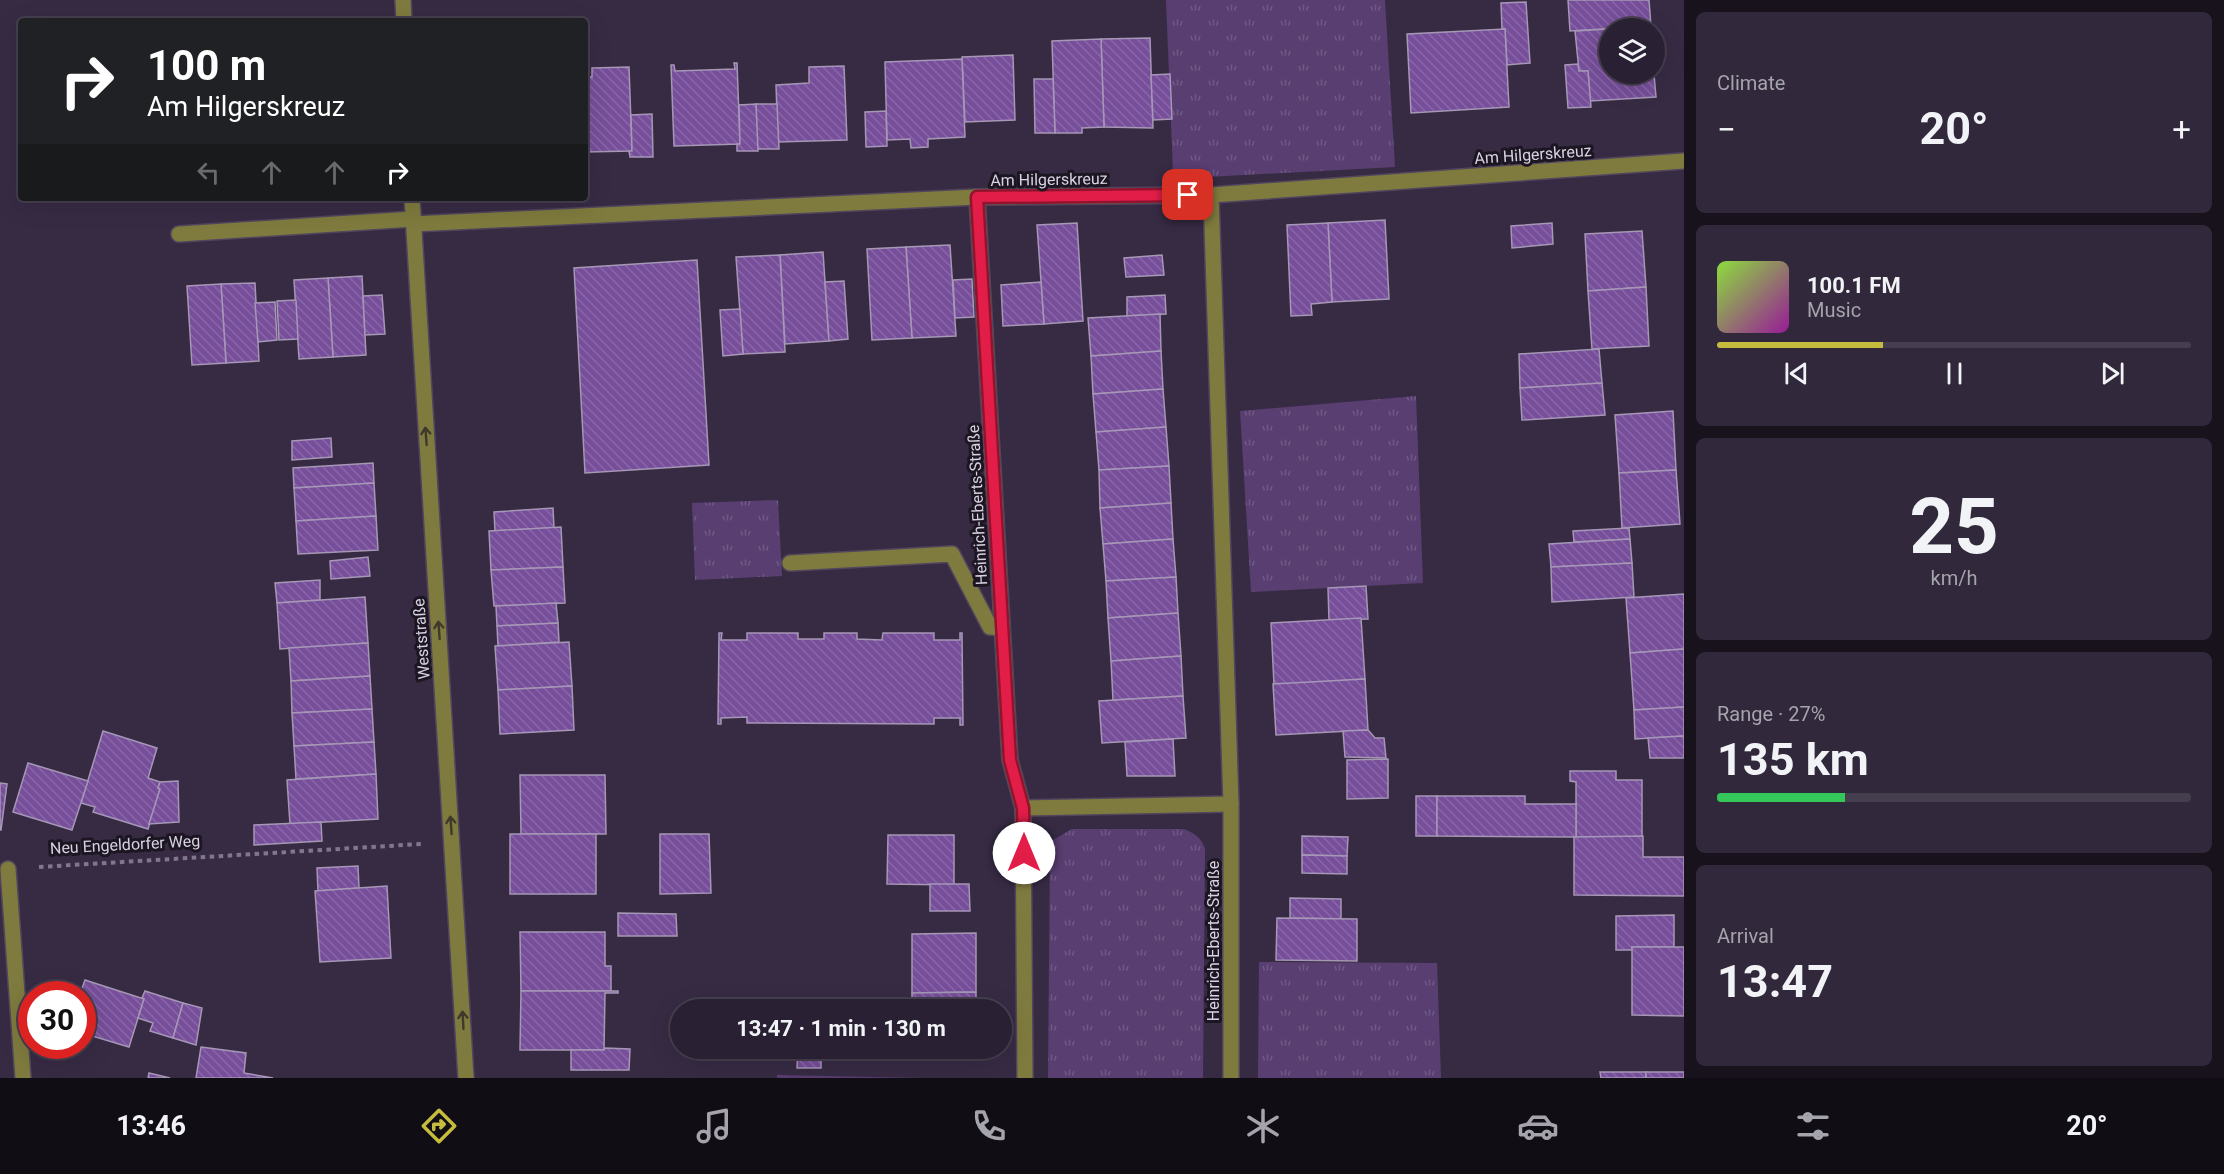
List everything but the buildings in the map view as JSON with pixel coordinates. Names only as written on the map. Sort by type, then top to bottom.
[{"type":"street","points":[[403,0],[404,18]]},
{"type":"street","name":"Am Hilgerskreuz","points":[[179,234],[977,197],[1211,195],[1684,161]]},
{"type":"street","name":"Heinrich-Eberts-Straße","points":[[1211,195],[1231,804],[1231,1078]]},
{"type":"street","name":"Heinrich-Eberts-Straße","points":[[977,197],[1010,760],[1023,808],[1025,1078]]},
{"type":"street","name":"Weststraße","points":[[412,201],[466,1078]]},
{"type":"street","points":[[790,563],[952,554],[990,627],[1002,628]]},
{"type":"street","points":[[1023,808],[1231,804]]},
{"type":"street","points":[[8,869],[22,1078]]},
{"type":"path","name":"Neu Engeldorfer Weg","points":[[8,869],[452,842]]},
{"type":"green space","points":[[1166,0],[1385,0],[1395,167],[1188,178],[1173,173]]},
{"type":"green space","points":[[1416,396],[1423,583],[1251,592],[1240,411]]},
{"type":"green space","points":[[778,500],[782,576],[695,580],[692,503]]},
{"type":"green space","points":[[1072,829],[1184,829],[1197,836],[1202,842],[1205,849],[1203,1078],[1048,1078],[1050,851],[1053,840]]},
{"type":"green space","points":[[1259,962],[1437,963],[1441,1078],[1258,1078]]},
{"type":"green space","points":[[777,1075],[918,1078],[777,1078]]},
{"type":"route","points":[[1024,853],[1023,808],[1010,760],[977,197],[1188,195]]}]
